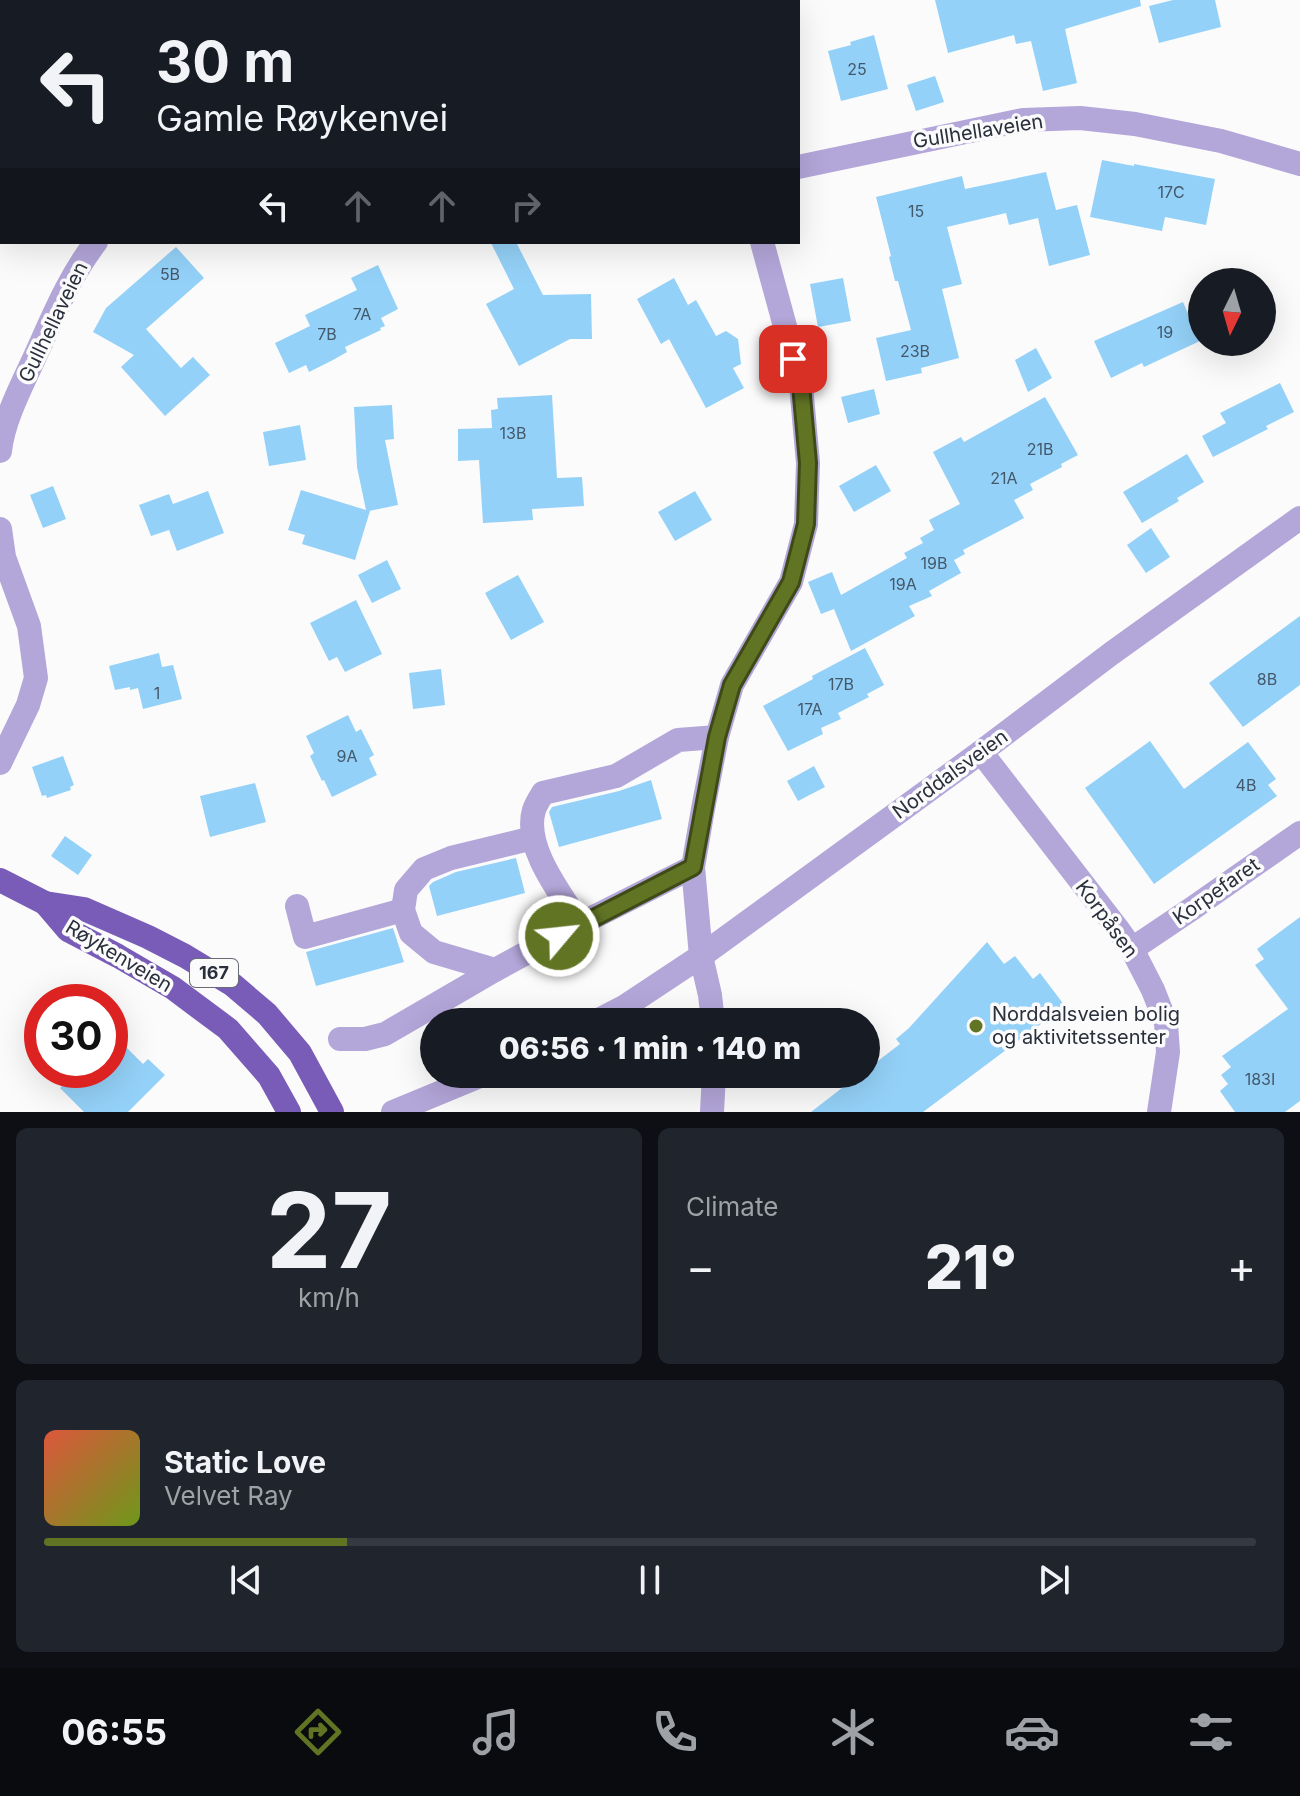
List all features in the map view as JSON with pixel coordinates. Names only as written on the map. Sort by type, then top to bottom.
[{"type":"main road","name":"Røykenveien","points":[[0,880],[45,903],[84,909],[185,956],[233,985],[267,1014],[300,1053],[332,1112]]},
{"type":"main road","name":"Røykenveien","points":[[45,903],[68,930],[173,988],[228,1029],[269,1076],[289,1112]]},
{"type":"street","name":"Gullhellaveien","points":[[800,167],[1023,120],[1080,118],[1135,124],[1221,141],[1300,164]]},
{"type":"street","name":"Gullhellaveien","points":[[0,451],[19,390],[60,302],[94,244]]},
{"type":"street","points":[[711,1008],[701,956],[693,867],[717,737],[732,685],[791,582],[806,524],[808,463],[801,385],[763,244]]},
{"type":"street","name":"Norddalsveien","points":[[622,1008],[701,956],[1300,518]]},
{"type":"street","points":[[0,529],[4,557],[29,626],[36,678],[28,705],[0,763]]},
{"type":"street","points":[[580,924],[540,858],[533,838],[534,810],[543,793],[616,776],[678,740],[717,737]]},
{"type":"street","name":"Korpåsen","points":[[981,752],[1132,949],[1153,990],[1166,1023],[1168,1052],[1159,1112]]},
{"type":"street","name":"Korpefaret","points":[[1132,949],[1300,833]]},
{"type":"street","points":[[495,970],[434,952],[411,933],[403,910],[406,890],[424,869],[451,858],[533,838]]},
{"type":"street","points":[[340,1039],[365,1039],[385,1034],[495,970],[693,867]]},
{"type":"street","points":[[297,906],[305,937],[403,910]]},
{"type":"street","points":[[393,1112],[451,1088]]},
{"type":"street","points":[[712,1112],[713,1088]]},
{"type":"building","points":[[935,0],[1140,0],[1141,6],[1065,29],[1077,83],[1043,91],[1031,41],[1016,44],[1014,35],[948,53]]},
{"type":"building","points":[[1173,0],[1215,0],[1221,27],[1159,43],[1149,6]]},
{"type":"building","points":[[874,35],[888,89],[841,101],[828,51]]},
{"type":"building","points":[[935,76],[944,102],[916,111],[907,85]]},
{"type":"building","points":[[1102,160],[1215,179],[1206,225],[1165,217],[1162,231],[1090,217]]},
{"type":"building","points":[[1046,172],[1056,210],[1077,205],[1090,255],[1049,266],[1038,218],[1009,225],[1006,213],[947,227],[962,284],[942,289],[959,358],[921,368],[922,373],[886,381],[876,338],[911,330],[898,281],[895,281],[876,197],[962,176],[965,189]]},
{"type":"building","points":[[492,244],[517,244],[543,295],[591,294],[592,339],[570,339],[519,366],[486,304],[514,289]]},
{"type":"building","points":[[176,247],[204,278],[146,329],[181,368],[193,357],[210,375],[165,416],[121,367],[134,355],[93,332],[106,308]]},
{"type":"building","points":[[378,265],[398,309],[381,318],[385,326],[345,347],[347,352],[309,372],[306,365],[289,373],[275,343],[310,326],[305,315],[357,290],[351,278]]},
{"type":"building","points":[[674,278],[688,305],[696,300],[716,336],[726,331],[738,339],[741,364],[733,368],[744,388],[706,408],[669,339],[661,344],[637,299]]},
{"type":"building","points":[[843,278],[851,321],[818,327],[810,284]]},
{"type":"building","points":[[1183,302],[1188,313],[1188,347],[1111,378],[1094,341]]},
{"type":"building","points":[[1036,348],[1052,378],[1028,392],[1015,360]]},
{"type":"building","points":[[1280,383],[1294,412],[1213,457],[1202,436],[1226,423],[1220,413]]},
{"type":"building","points":[[874,389],[880,414],[848,423],[841,397]]},
{"type":"building","points":[[552,395],[557,478],[582,477],[584,506],[532,509],[533,520],[483,523],[479,460],[458,461],[458,429],[492,428],[491,410],[498,409],[497,398]]},
{"type":"building","points":[[1045,397],[1078,455],[1030,484],[1033,490],[1014,500],[1024,518],[963,550],[965,554],[954,560],[961,573],[929,591],[932,596],[909,606],[915,616],[851,651],[834,609],[821,614],[808,582],[832,572],[841,595],[907,558],[904,553],[923,543],[920,538],[934,530],[929,520],[960,504],[933,452],[961,437],[964,442]]},
{"type":"building","points":[[392,405],[394,439],[385,440],[398,505],[369,511],[355,560],[302,544],[305,535],[288,530],[301,490],[366,510],[357,467],[354,407]]},
{"type":"building","points":[[300,425],[306,460],[269,466],[263,432]]},
{"type":"building","points":[[1187,454],[1204,482],[1142,523],[1123,492]]},
{"type":"building","points":[[876,465],[891,491],[854,512],[839,486]]},
{"type":"building","points":[[53,486],[66,519],[43,528],[30,495]]},
{"type":"building","points":[[208,491],[224,533],[177,551],[169,530],[151,536],[139,505],[169,494],[173,504]]},
{"type":"building","points":[[695,491],[712,520],[675,541],[658,512]]},
{"type":"building","points":[[1151,528],[1170,557],[1146,573],[1127,545]]},
{"type":"building","points":[[387,560],[401,589],[372,603],[358,575]]},
{"type":"building","points":[[518,575],[544,622],[511,640],[485,593]]},
{"type":"building","points":[[356,600],[382,654],[345,672],[337,657],[329,661],[310,623]]},
{"type":"building","points":[[1300,616],[1300,685],[1243,727],[1209,683]]},
{"type":"building","points":[[865,648],[884,685],[867,694],[869,697],[838,713],[841,719],[821,728],[823,734],[788,751],[763,706]]},
{"type":"building","points":[[159,653],[162,667],[173,665],[182,699],[143,709],[138,688],[115,690],[109,666]]},
{"type":"building","points":[[441,669],[445,705],[413,709],[409,673]]},
{"type":"building","points":[[348,715],[356,732],[361,729],[374,755],[369,758],[377,775],[332,797],[310,756],[314,753],[306,736]]},
{"type":"building","points":[[1150,741],[1184,789],[1248,742],[1276,779],[1268,785],[1277,796],[1154,884],[1085,788]]},
{"type":"building","points":[[63,756],[74,785],[70,787],[71,790],[47,798],[46,795],[42,796],[32,767]]},
{"type":"building","points":[[814,766],[825,787],[798,801],[787,781]]},
{"type":"building","points":[[651,780],[662,819],[559,847],[549,812],[552,807]]},
{"type":"building","points":[[255,783],[266,822],[210,837],[200,796]]},
{"type":"building","points":[[65,836],[92,855],[78,875],[51,856]]},
{"type":"building","points":[[516,858],[525,893],[437,916],[429,886],[433,882],[456,872]]},
{"type":"building","points":[[1300,917],[1300,1101],[1285,1112],[1235,1112],[1220,1091],[1228,1084],[1221,1075],[1231,1067],[1222,1056],[1288,1009],[1255,965],[1264,959],[1257,949]]},
{"type":"building","points":[[393,928],[404,962],[316,986],[306,952]]},
{"type":"building","name":"Norddalsveien bolig og aktivitetssenter","points":[[987,942],[1004,964],[1015,956],[1033,979],[1040,973],[1065,1006],[923,1112],[811,1112],[842,1088],[880,1088],[880,1059],[900,1044],[896,1039]]},
{"type":"building","points":[[128,1049],[143,1064],[148,1059],[165,1075],[128,1112],[84,1112],[60,1088],[128,1088]]},
{"type":"place","name":"Norddalsveien bolig og aktivitetssenter","points":[[976,1026]]},
{"type":"route","points":[[559,936],[693,867],[717,737],[732,685],[791,582],[806,524],[808,463],[801,385],[793,359]]}]
